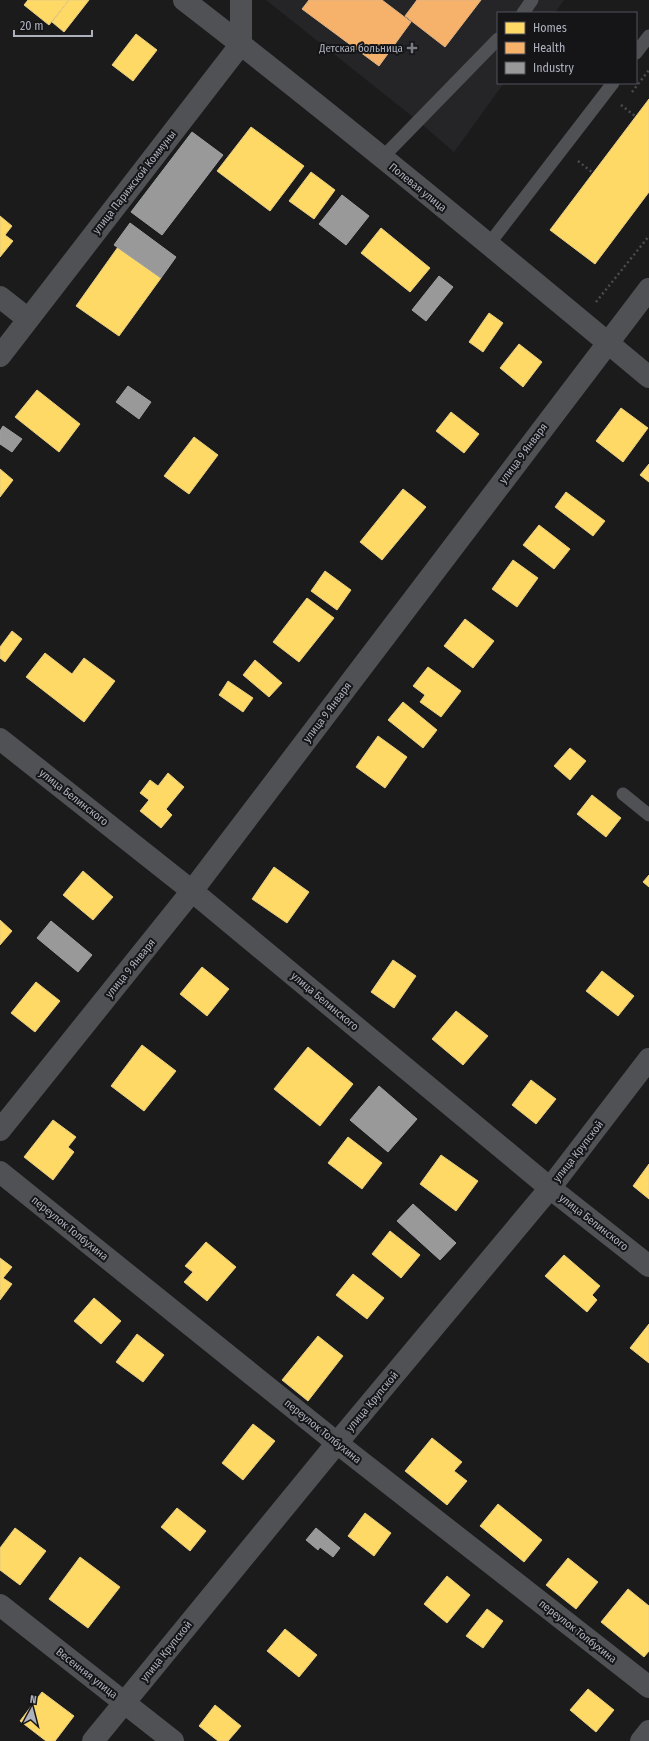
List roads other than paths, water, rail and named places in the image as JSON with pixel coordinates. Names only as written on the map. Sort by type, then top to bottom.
[{"type":"street","name":"Полевая улица","points":[[184,0],[241,44],[489,244],[649,378]]},
{"type":"street","points":[[241,0],[241,44]]},
{"type":"street","name":"улица Парижской Коммуны","points":[[0,356],[241,44]]},
{"type":"street","name":"улица 9 Января","points":[[0,1130],[192,891],[607,342],[649,289]]},
{"type":"street","points":[[0,298],[28,319]]},
{"type":"street","name":"улица Белинского","points":[[0,739],[192,891],[550,1188],[649,1266]]},
{"type":"street","name":"улица Крупской","points":[[93,1741],[337,1443],[550,1188],[649,1059]]},
{"type":"street","name":"переулок Толбухина","points":[[0,1172],[337,1443],[649,1687]]},
{"type":"street","name":"Весенняя улица","points":[[0,1605],[173,1741]]},
{"type":"street","points":[[641,1741],[649,1732]]},
{"type":"lane","points":[[524,12],[532,0]]},
{"type":"lane","points":[[637,52],[649,36]]},
{"type":"lane","points":[[382,158],[497,40]]},
{"type":"lane","points":[[489,244],[612,84]]},
{"type":"lane","points":[[623,794],[649,814]]},
{"type":"place","name":"Детская больница","points":[[412,48]]}]
